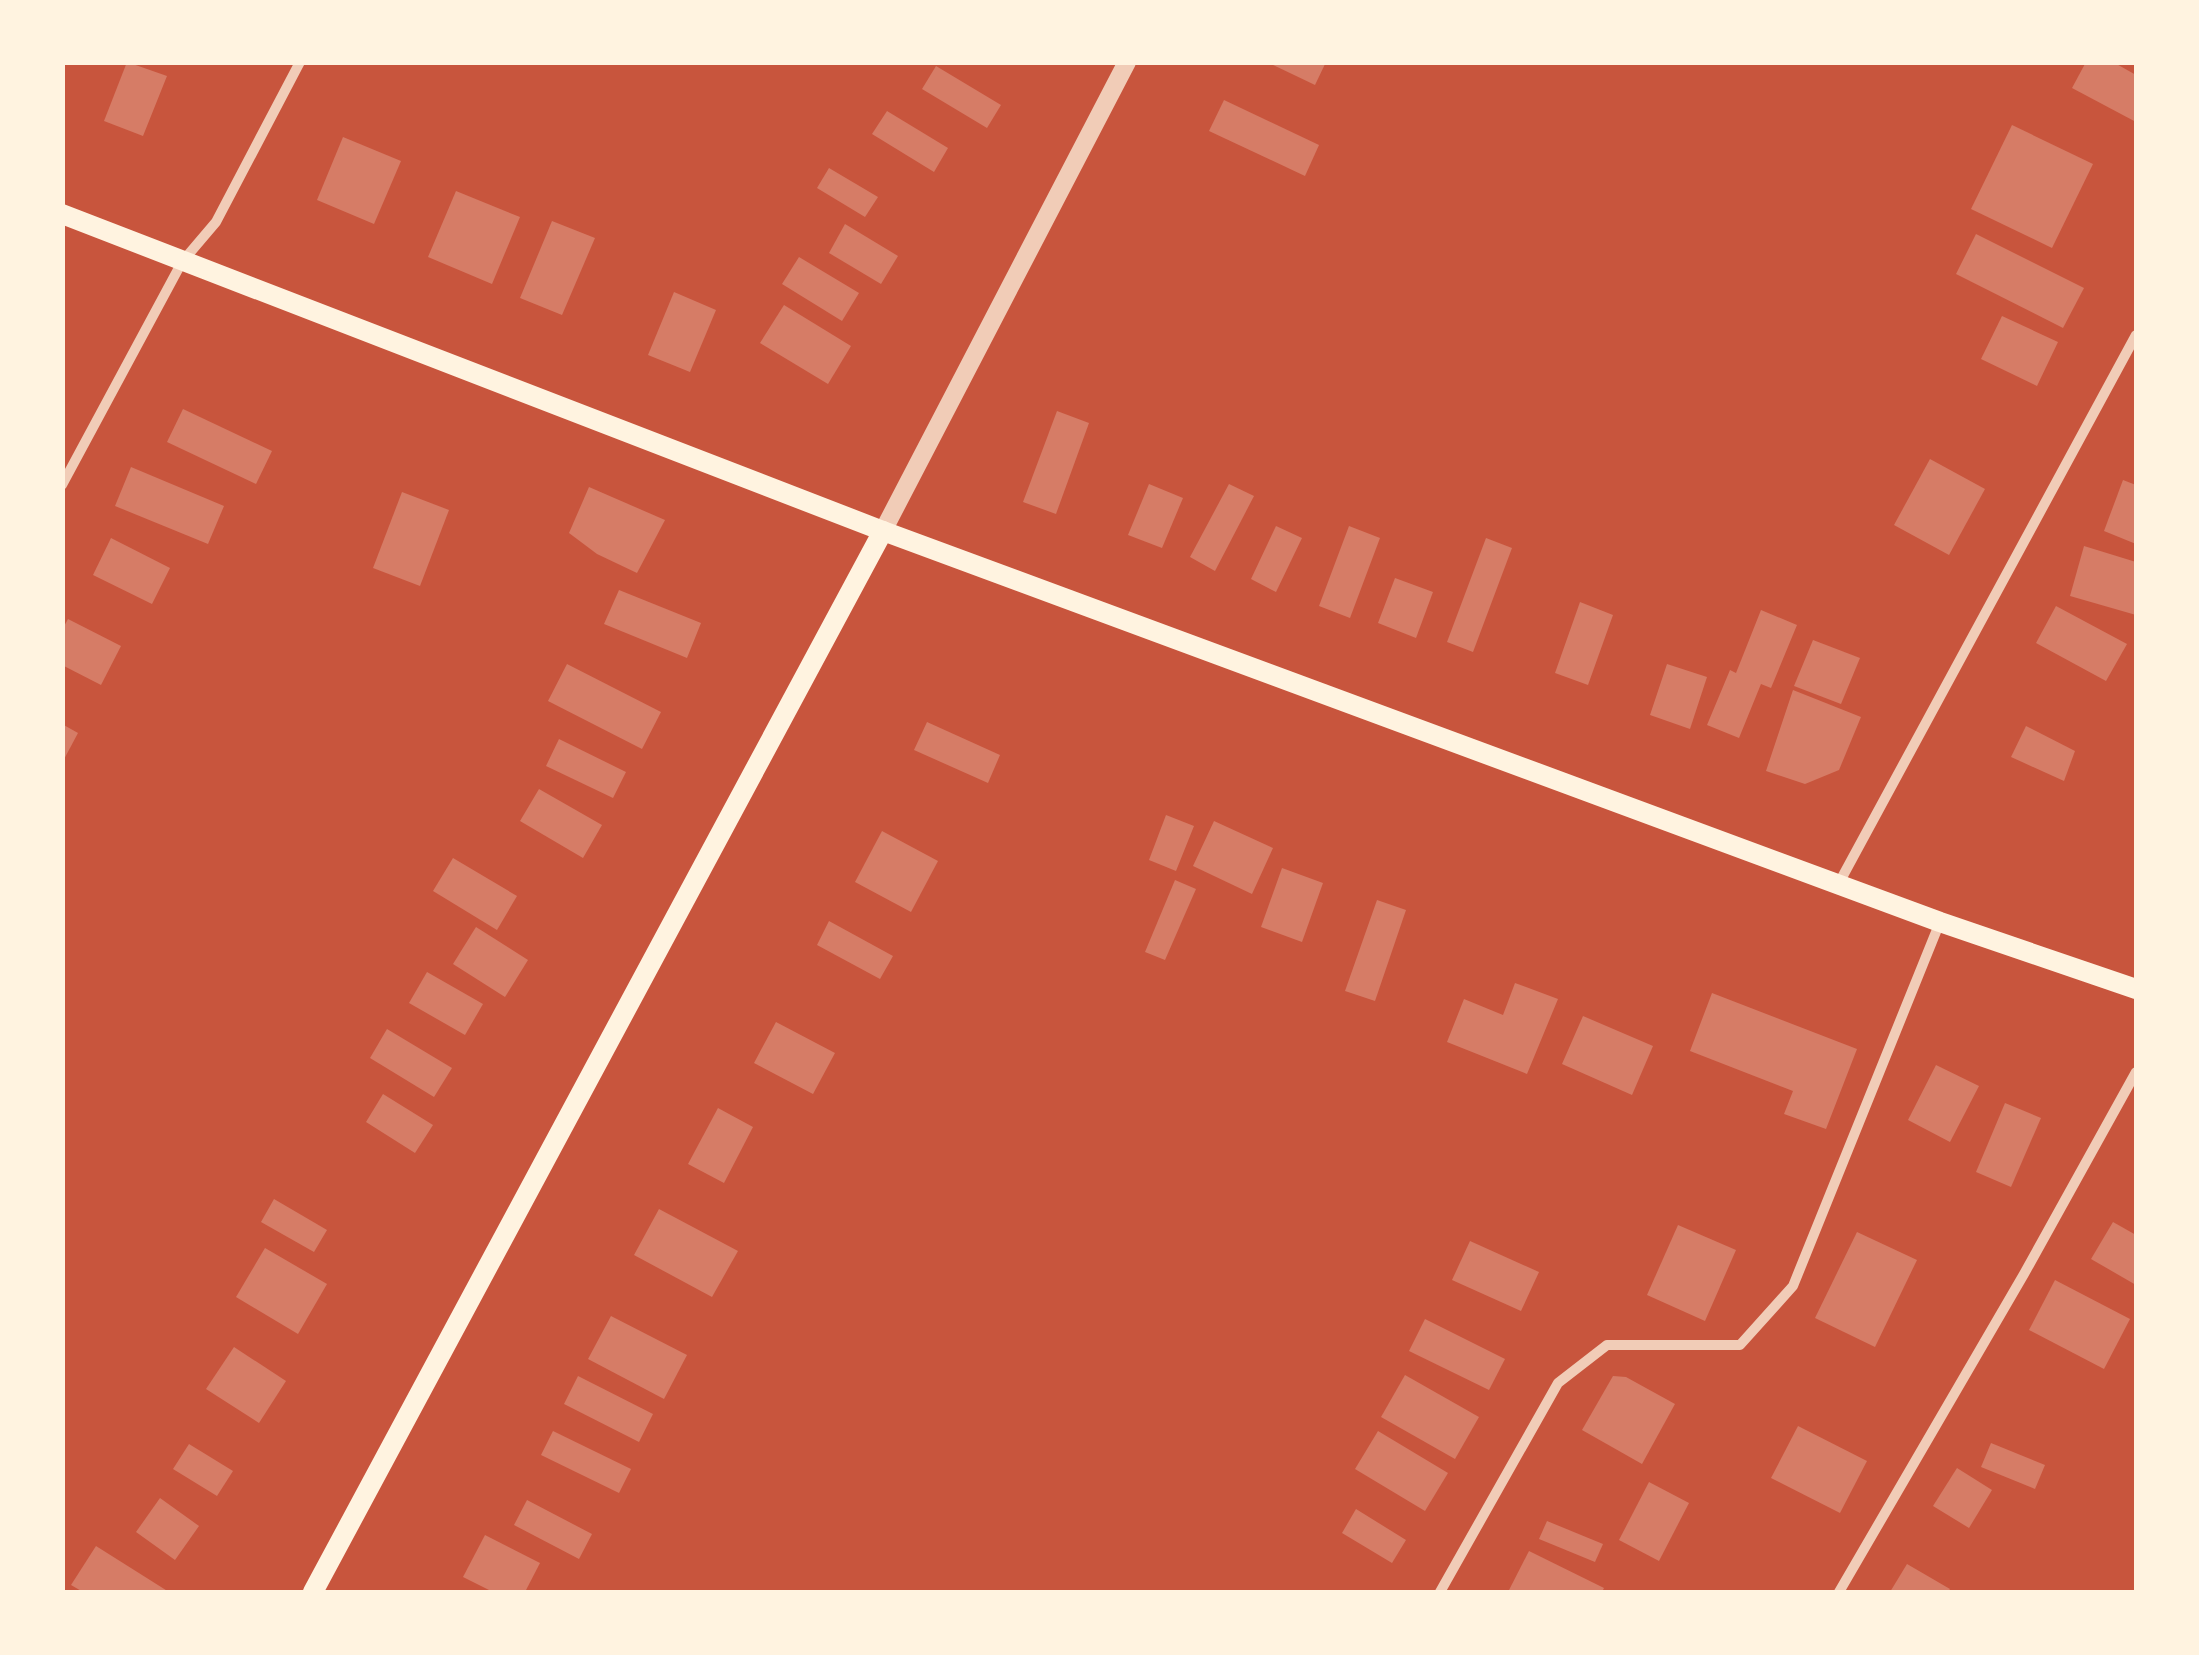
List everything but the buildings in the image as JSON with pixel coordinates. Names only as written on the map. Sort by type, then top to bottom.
[{"type":"main road","points":[[62,214],[883,532],[1940,922],[2136,989]]},
{"type":"main road","points":[[314,1592],[883,532]]},
{"type":"street","points":[[62,485],[182,262],[216,222],[300,62]]},
{"type":"street","points":[[883,532],[1127,62]]},
{"type":"street","points":[[1839,883],[2136,334]]},
{"type":"street","points":[[1440,1592],[1558,1383],[1607,1345],[1740,1344],[1793,1286],[1940,922]]},
{"type":"street","points":[[1839,1592],[2136,1072]]}]
